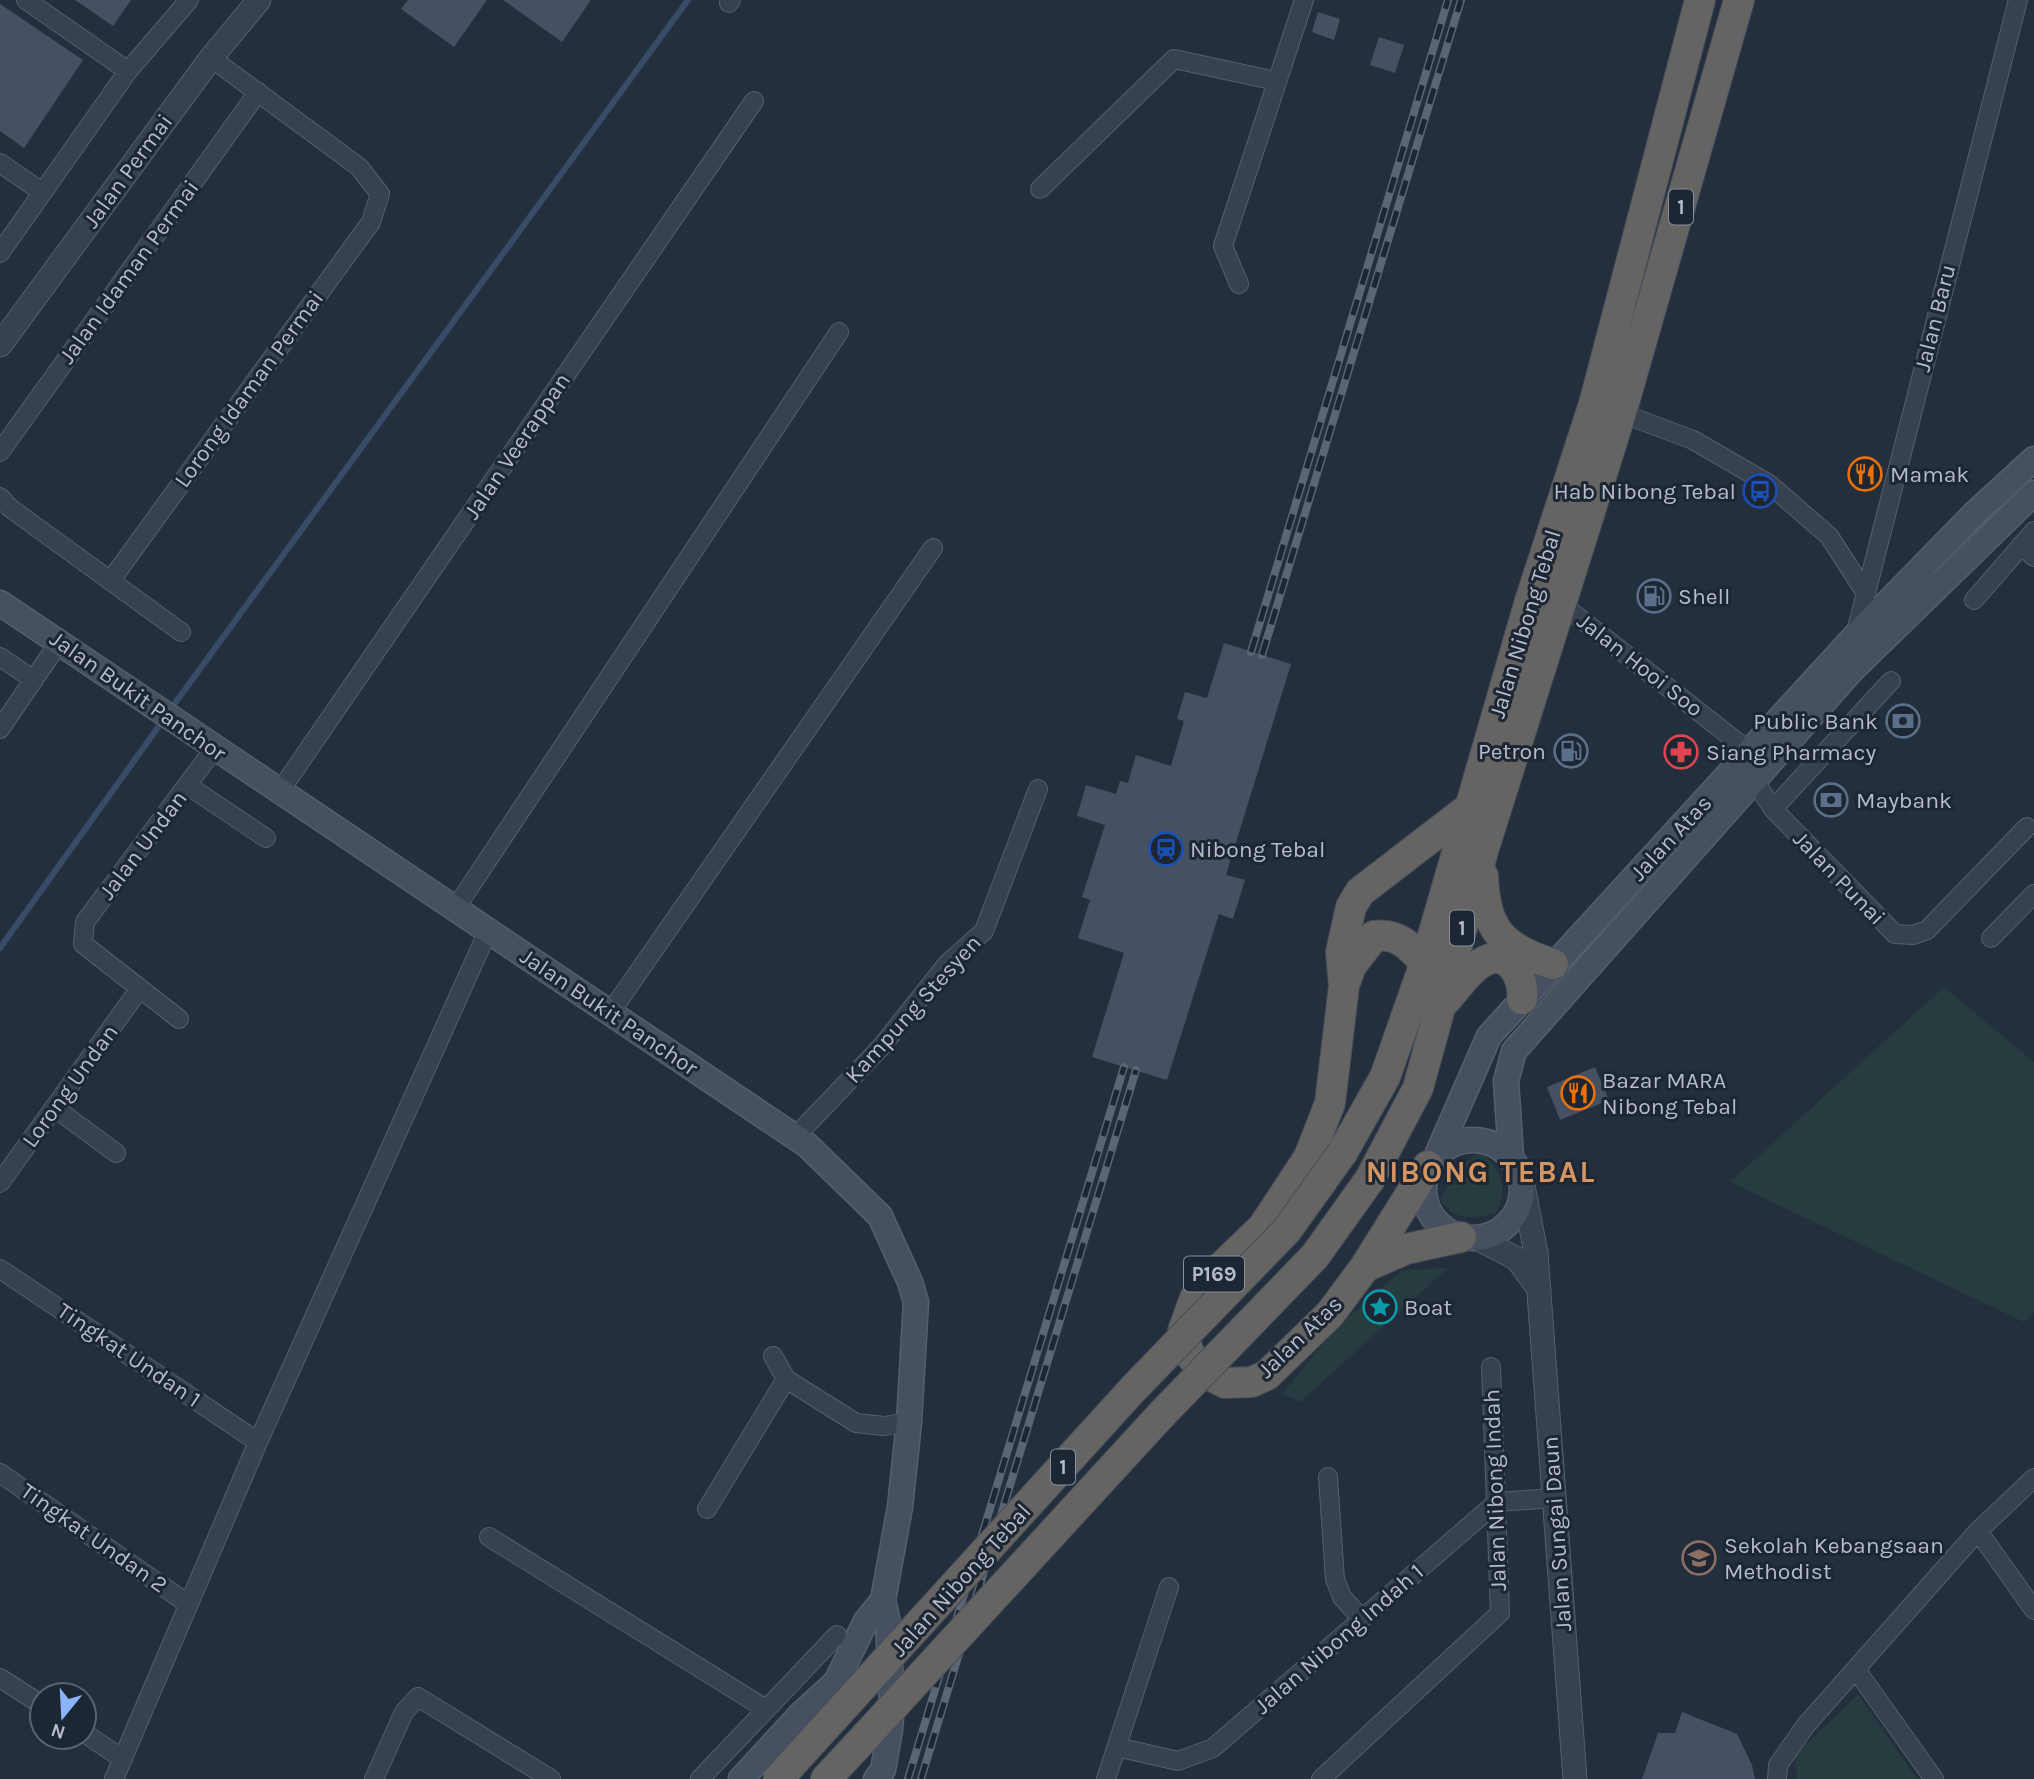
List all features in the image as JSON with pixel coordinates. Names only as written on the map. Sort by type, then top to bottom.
[{"type":"highway","name":"Jalan Nibong Tebal","points":[[778,1779],[1134,1388],[1287,1230],[1342,1153],[1385,1077],[1424,963],[1473,805],[1530,601],[1594,404],[1700,0]]},
{"type":"highway","name":"Jalan Nibong Tebal","points":[[825,1779],[1162,1414],[1315,1256],[1370,1179],[1418,1087],[1483,851],[1563,605],[1621,413],[1739,0]]},
{"type":"highway","name":"P169","points":[[1344,986],[1341,952],[1351,907],[1360,892],[1473,805]]},
{"type":"highway","points":[[1483,851],[1484,903],[1490,923],[1515,949],[1553,964]]},
{"type":"highway","points":[[1344,986],[1350,966],[1374,936],[1389,934],[1409,945],[1424,963]]},
{"type":"highway","points":[[1441,1006],[1483,961],[1493,959],[1504,960],[1520,973],[1524,986],[1522,999]]},
{"type":"highway","name":"Jalan Atas","points":[[1344,986],[1330,1103],[1309,1157],[1263,1227],[1210,1278],[1195,1298],[1183,1331],[1189,1354],[1208,1374],[1225,1383],[1252,1382],[1267,1375],[1329,1314],[1366,1267],[1432,1161]]},
{"type":"highway","name":"Jalan Atas","points":[[1366,1267],[1406,1249],[1469,1238]]},
{"type":"main road","name":"Jalan Atas","points":[[1432,1161],[1489,1037],[1855,636],[1973,514],[2034,459]]},
{"type":"main road","name":"Jalan Atas","points":[[1511,1157],[1506,1081],[1514,1051],[1852,670],[1965,556],[2034,493]]},
{"type":"main road","name":"Jalan Bukit Panchor","points":[[0,603],[60,640],[214,749],[794,1137],[880,1216],[910,1282],[916,1302],[901,1507],[883,1600],[888,1623],[892,1705],[883,1770],[876,1779]]},
{"type":"main road","points":[[1466,1140],[1482,1140],[1498,1146],[1511,1157],[1519,1170],[1523,1186],[1521,1201],[1505,1227],[1469,1238],[1448,1231],[1428,1209],[1424,1181],[1432,1161],[1450,1144],[1466,1140]]},
{"type":"main road","name":"Jalan Bukit Panchor","points":[[740,1779],[801,1714],[836,1682],[866,1621],[883,1600]]},
{"type":"main road","points":[[836,1682],[868,1684],[882,1693],[892,1705]]},
{"type":"street","points":[[26,0],[128,71]]},
{"type":"street","points":[[0,253],[128,71],[189,0]]},
{"type":"street","name":"Jalan Permai","points":[[0,345],[211,58],[259,0]]},
{"type":"street","points":[[1239,284],[1223,246],[1304,0]]},
{"type":"street","name":"Jalan Baru","points":[[1855,636],[2018,0]]},
{"type":"street","points":[[211,58],[258,92]]},
{"type":"street","points":[[1040,189],[1174,60],[1276,81]]},
{"type":"street","name":"Lorong Idaman Permai","points":[[111,580],[371,222],[380,194],[359,167],[258,92]]},
{"type":"street","name":"Jalan Idaman Permai","points":[[0,452],[258,92]]},
{"type":"street","name":"Jalan Veerappan","points":[[280,792],[754,101]]},
{"type":"street","points":[[0,163],[43,192]]},
{"type":"street","points":[[455,909],[839,332]]},
{"type":"street","points":[[1621,413],[1693,440],[1769,484],[1829,536],[1865,592]]},
{"type":"street","points":[[0,497],[10,508],[181,632]]},
{"type":"street","points":[[1974,600],[1989,579],[2028,551],[2034,531]]},
{"type":"street","points":[[610,1013],[933,548]]},
{"type":"street","points":[[1965,556],[1989,579]]},
{"type":"street","name":"Jalan Hooi Soo","points":[[1563,605],[1751,752]]},
{"type":"street","points":[[0,729],[60,640]]},
{"type":"street","name":"Jalan Bukit Panchor","points":[[0,657],[34,680]]},
{"type":"street","points":[[1773,810],[1891,681]]},
{"type":"street","name":"Jalan Undan","points":[[140,988],[83,944],[85,922],[214,749]]},
{"type":"street","name":"Jalan Punai","points":[[1754,780],[1773,810],[1883,924],[1895,933],[1913,935],[1938,921],[2027,827]]},
{"type":"street","points":[[187,786],[266,838]]},
{"type":"street","name":"Kampung Stesyen","points":[[794,1137],[882,1046],[947,964],[984,931],[1038,789]]},
{"type":"street","points":[[1991,938],[2034,894]]},
{"type":"street","points":[[114,1779],[258,1442],[488,931]]},
{"type":"street","points":[[140,988],[179,1018]]},
{"type":"street","name":"Lorong Undan","points":[[0,1183],[140,988]]},
{"type":"street","points":[[54,1108],[117,1153]]},
{"type":"street","name":"Jalan Sungai Daun","points":[[1523,1186],[1536,1253],[1574,1779]]},
{"type":"street","points":[[1469,1238],[1517,1259],[1539,1289]]},
{"type":"street","name":"Tingkat Undan 1","points":[[0,1269],[258,1442]]},
{"type":"street","points":[[773,1356],[786,1378],[856,1423],[884,1426],[909,1422]]},
{"type":"street","name":"Jalan Nibong Indah","points":[[1321,1779],[1500,1613],[1491,1367]]},
{"type":"street","points":[[707,1509],[786,1378]]},
{"type":"street","name":"Tingkat Undan 2","points":[[0,1473],[188,1604]]},
{"type":"street","points":[[1328,1477],[1335,1579],[1342,1597],[1361,1618]]},
{"type":"street","points":[[1777,1779],[1778,1765],[1806,1725],[1857,1671],[1978,1531],[2034,1478]]},
{"type":"street","points":[[1497,1502],[1554,1498]]},
{"type":"street","name":"Jalan Nibong Indah 1","points":[[1117,1747],[1178,1761],[1213,1748],[1497,1502]]},
{"type":"street","points":[[1978,1531],[2034,1610]]},
{"type":"street","points":[[489,1537],[766,1709]]},
{"type":"street","points":[[1106,1779],[1169,1587]]},
{"type":"street","points":[[700,1779],[837,1635]]},
{"type":"street","points":[[1857,1671],[1934,1779]]},
{"type":"street","points":[[0,1678],[28,1696]]},
{"type":"street","points":[[374,1779],[404,1712],[418,1697],[551,1779]]},
{"type":"street","points":[[98,1742],[123,1759]]},
{"type":"green space","points":[[1944,987],[2034,1062],[2034,1312],[2024,1322],[1730,1182]]},
{"type":"green space","points":[[1481,1151],[1501,1180],[1500,1204],[1496,1213],[1472,1217],[1457,1215],[1440,1200],[1455,1171]]},
{"type":"green space","points":[[1448,1268],[1300,1402],[1282,1394],[1337,1327],[1402,1270]]},
{"type":"green space","points":[[1858,1694],[1917,1779],[1797,1779],[1795,1755]]},
{"type":"building","points":[[75,0],[131,0],[113,26]]},
{"type":"building","points":[[408,0],[487,0],[454,47],[401,9]]},
{"type":"building","points":[[503,0],[591,0],[562,42]]},
{"type":"building","points":[[0,4],[83,60],[24,148],[0,131]]},
{"type":"building","points":[[1318,12],[1340,19],[1334,40],[1312,32]]},
{"type":"building","points":[[1379,37],[1404,45],[1395,73],[1370,65]]},
{"type":"building","name":"Nibong Tebal","points":[[1224,643],[1291,664],[1226,875],[1245,880],[1233,919],[1219,914],[1167,1080],[1092,1057],[1124,953],[1078,938],[1090,900],[1082,897],[1105,825],[1077,816],[1086,785],[1116,794],[1120,781],[1128,783],[1136,755],[1171,766],[1184,721],[1177,719],[1185,692],[1207,698]]},
{"type":"building","name":"Bazar MARA Nibong Tebal","points":[[1595,1067],[1609,1100],[1560,1120],[1547,1087]]},
{"type":"building","points":[[1682,1712],[1737,1734],[1752,1765],[1755,1779],[1642,1779],[1658,1733],[1675,1733]]},
{"type":"waterway","points":[[170,710],[688,0]]},
{"type":"waterway","points":[[0,948],[164,719]]},
{"type":"railway","points":[[1251,652],[1448,0]]},
{"type":"railway","points":[[1262,655],[1461,0]]},
{"type":"railway","points":[[908,1779],[1124,1067]]},
{"type":"railway","points":[[921,1779],[1136,1070]]},
{"type":"place","name":"Mamak","points":[[1865,474]]},
{"type":"place","name":"Hab Nibong Tebal","points":[[1760,491]]},
{"type":"place","name":"Shell","points":[[1654,596]]},
{"type":"place","name":"Public Bank","points":[[1903,721]]},
{"type":"place","name":"Petron","points":[[1571,751]]},
{"type":"place","name":"Siang Pharmacy","points":[[1681,752]]},
{"type":"place","name":"Maybank","points":[[1831,800]]},
{"type":"place","name":"Nibong Tebal","points":[[1166,849]]},
{"type":"place","name":"Bazar MARA Nibong Tebal","points":[[1578,1093]]},
{"type":"place","name":"Boat","points":[[1380,1307]]},
{"type":"place","name":"Sekolah Kebangsaan Methodist","points":[[1699,1558]]},
{"type":"district","name":"NIBONG TEBAL","points":[[1481,1172]]}]
